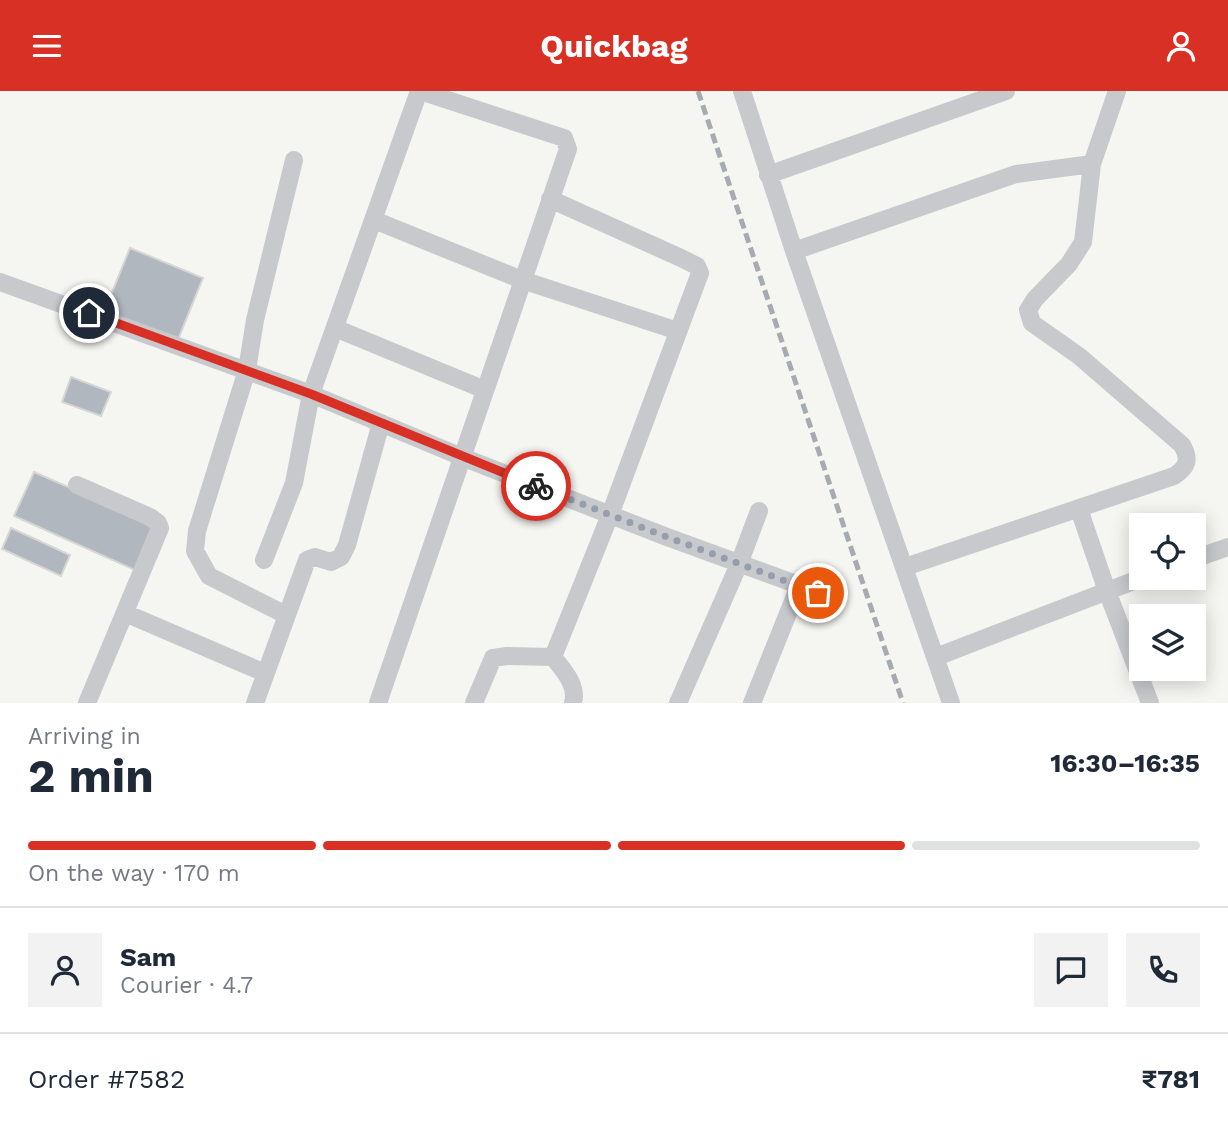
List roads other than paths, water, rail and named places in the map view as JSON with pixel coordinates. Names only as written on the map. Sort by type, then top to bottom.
[{"type":"street","points":[[264,560],[294,483],[311,394],[419,91],[564,138],[568,149],[378,703]]},
{"type":"street","points":[[742,91],[768,175],[951,703]]},
{"type":"street","points":[[768,175],[1006,91]]},
{"type":"street","points":[[905,567],[1174,476],[1183,471],[1187,464],[1188,454],[1182,445],[1079,356],[1032,323],[1028,310],[1069,264],[1083,241],[1092,164],[1117,91]]},
{"type":"street","points":[[286,615],[209,576],[195,551],[197,531],[247,370],[255,320],[294,160]]},
{"type":"street","points":[[794,251],[1016,174],[1092,164]]},
{"type":"street","points":[[550,199],[697,266],[700,273],[610,515],[552,657]]},
{"type":"street","points":[[373,220],[522,280],[678,331]]},
{"type":"street","points":[[0,282],[311,394],[610,515],[837,599]]},
{"type":"street","points":[[335,328],[485,390]]},
{"type":"street","points":[[255,703],[306,560],[315,557],[331,562],[341,557],[348,545],[381,423]]},
{"type":"street","points":[[77,485],[158,523],[160,528],[87,703]]},
{"type":"street","points":[[1079,509],[1150,703]]},
{"type":"street","points":[[678,703],[759,511]]},
{"type":"street","points":[[1206,555],[1228,547]]},
{"type":"street","points":[[936,657],[1129,583]]},
{"type":"street","points":[[752,703],[799,586]]},
{"type":"street","points":[[125,613],[265,673]]},
{"type":"street","points":[[474,703],[493,658],[552,657]]},
{"type":"street","points":[[552,657],[570,680],[575,697],[573,703]]},
{"type":"railway","points":[[698,91],[903,703]]}]
